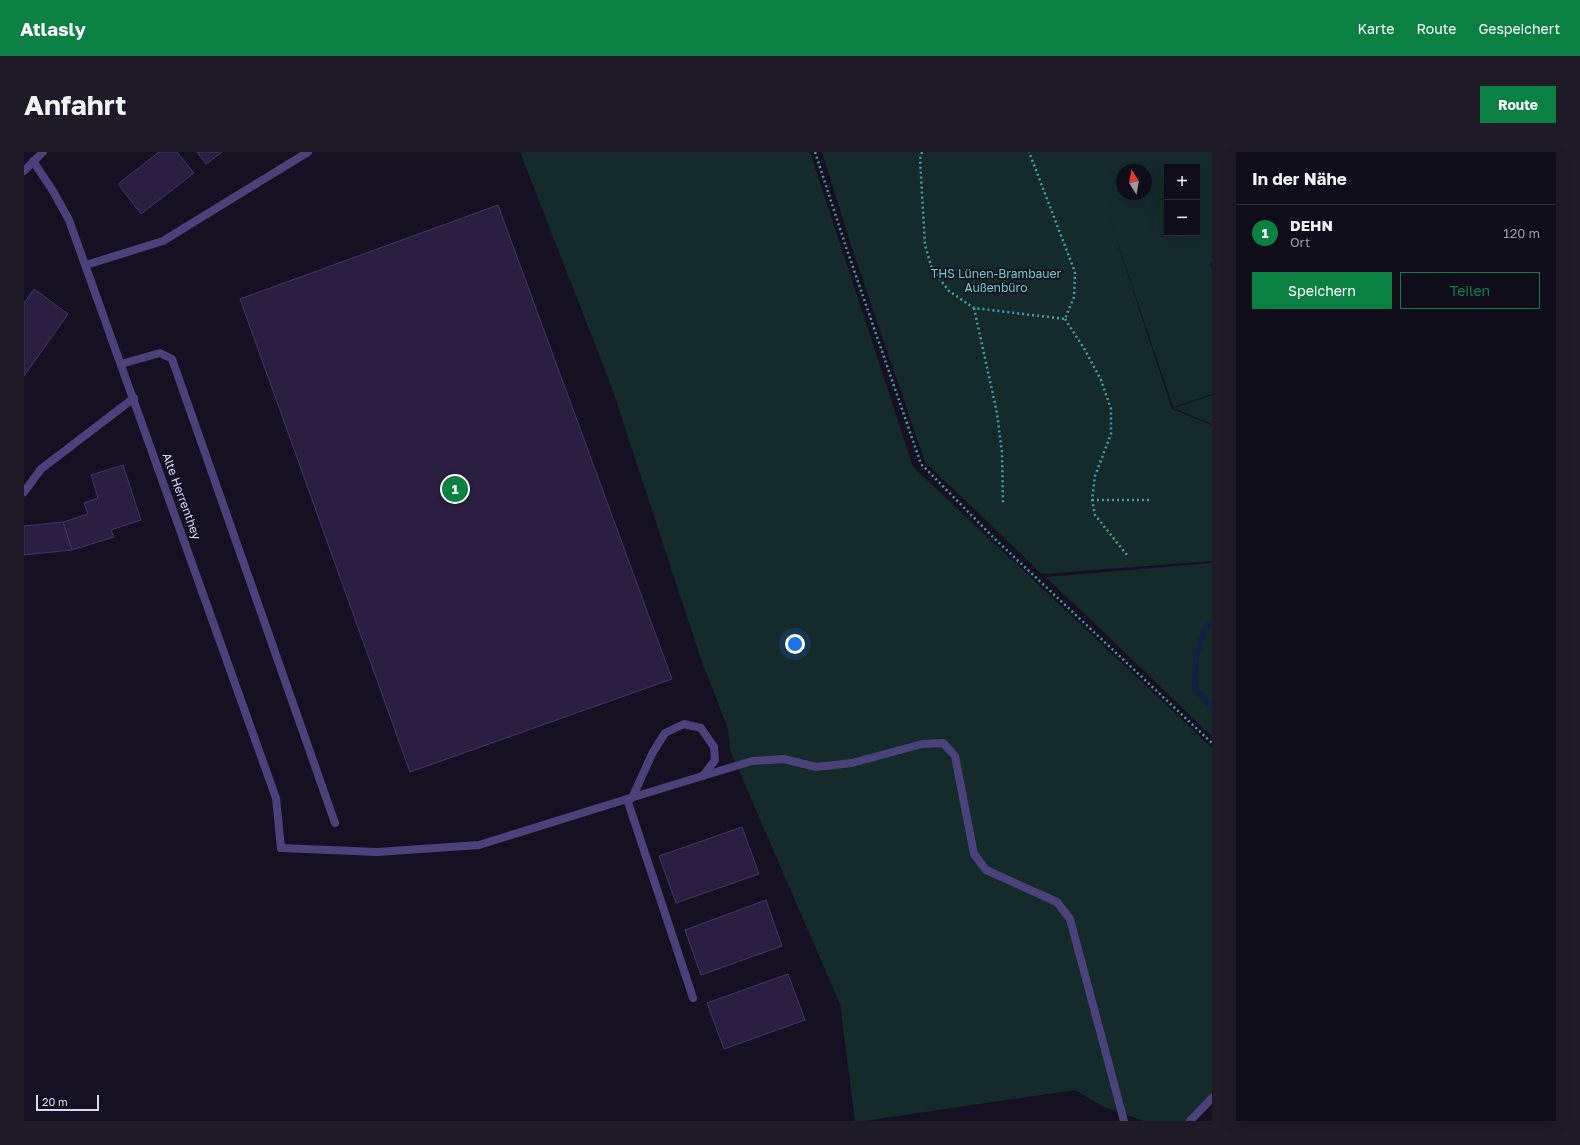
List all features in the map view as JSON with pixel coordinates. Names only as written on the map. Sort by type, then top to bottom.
[{"type":"street","points":[[24,172],[43,152]]},
{"type":"street","points":[[86,266],[163,241],[308,152]]},
{"type":"street","name":"Alte Herrenthey","points":[[33,161],[53,191],[69,220],[134,398],[276,798],[281,848],[377,852],[479,845],[629,798]]},
{"type":"street","points":[[121,364],[160,353],[172,359],[335,823]]},
{"type":"street","points":[[24,492],[41,469],[134,398]]},
{"type":"street","points":[[693,998],[629,798],[653,752],[665,733],[684,724],[701,728],[714,747],[715,760],[703,776]]},
{"type":"street","points":[[629,798],[752,762],[784,759],[816,767],[852,763],[922,744],[943,743],[955,756],[974,854],[986,870],[1057,902],[1070,919],[1124,1121]]},
{"type":"street","points":[[1190,1121],[1212,1098]]},
{"type":"path","points":[[815,152],[846,247],[921,464],[996,540],[1212,742]]},
{"type":"path","points":[[922,152],[920,159],[925,245],[932,269],[949,290],[974,308],[1065,319]]},
{"type":"path","points":[[1029,152],[1075,272],[1074,297],[1065,319]]},
{"type":"path","points":[[974,308],[998,413],[1002,453],[1003,503]]},
{"type":"path","points":[[1065,319],[1085,350],[1101,380],[1111,409],[1111,434],[1095,476],[1092,500],[1095,515],[1127,555]]},
{"type":"path","points":[[1092,500],[1152,500]]},
{"type":"green space","points":[[520,152],[810,152],[913,467],[1212,748],[1212,1097],[1189,1121],[1144,1121],[1104,1107],[1075,1090],[864,1121],[855,1121],[840,1004],[730,750],[728,729],[701,659],[612,388]]},
{"type":"green space","name":"THS Lünen-Brambauer Außenbüro","points":[[822,152],[1212,152],[1212,263],[1210,264],[1212,269],[1212,394],[1173,407],[1107,211],[1172,409],[1212,425],[1212,561],[1042,574],[925,462],[851,245]]},
{"type":"green space","points":[[1212,395],[1212,424],[1173,408]]},
{"type":"green space","points":[[1212,563],[1212,736],[1046,577]]},
{"type":"building","points":[[159,152],[177,152],[194,173],[141,214],[118,184]]},
{"type":"building","points":[[197,152],[222,152],[206,164]]},
{"type":"building","points":[[498,205],[672,679],[410,772],[240,299]]},
{"type":"building","points":[[34,289],[68,314],[24,376],[24,303]]},
{"type":"building","points":[[123,465],[141,520],[111,530],[114,537],[72,550],[63,522],[88,514],[84,503],[98,498],[91,475]]},
{"type":"building","points":[[63,522],[72,550],[24,555],[24,526]]},
{"type":"building","points":[[742,827],[759,874],[676,903],[659,856]]},
{"type":"building","points":[[766,900],[782,946],[701,975],[685,930]]},
{"type":"building","points":[[788,974],[805,1020],[724,1049],[707,1003]]},
{"type":"waterway","points":[[1212,621],[1203,634],[1196,657],[1195,688],[1212,707]]},
{"type":"place","name":"DEHN","points":[[455,489]]}]
